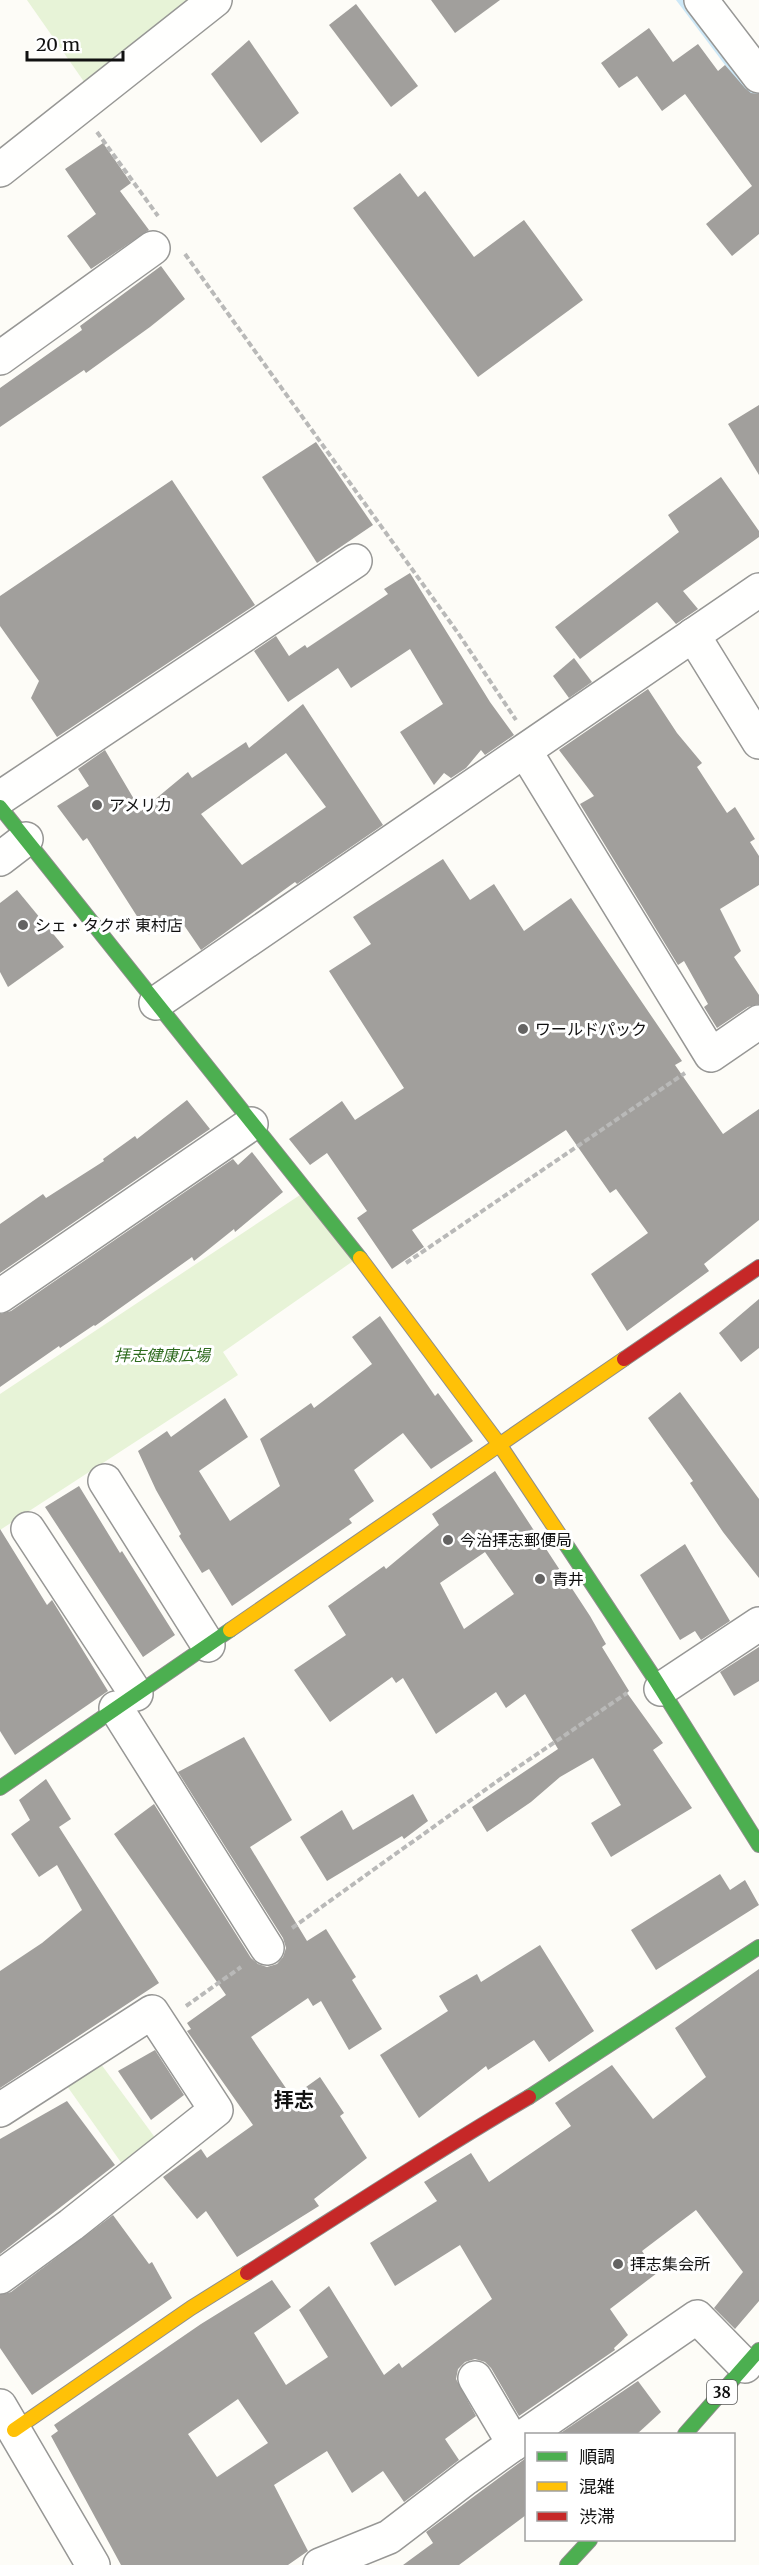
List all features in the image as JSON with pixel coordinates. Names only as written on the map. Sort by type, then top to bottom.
[{"type":"street","points":[[0,170],[215,0]]},
{"type":"street","points":[[700,0],[759,76]]},
{"type":"street","points":[[0,358],[163,237]]},
{"type":"street","points":[[0,798],[355,561]]},
{"type":"street","points":[[156,1003],[759,590]]},
{"type":"street","points":[[693,635],[759,742]]},
{"type":"street","points":[[528,748],[711,1055],[759,1022]]},
{"type":"street","points":[[0,807],[379,1282],[499,1444],[657,1682],[759,1845]]},
{"type":"street","points":[[0,859],[26,839]]},
{"type":"street","points":[[0,1296],[251,1124]]},
{"type":"street","points":[[0,1788],[759,1267]]},
{"type":"street","points":[[105,1482],[208,1645]]},
{"type":"street","points":[[28,1529],[267,1948]]},
{"type":"street","points":[[657,1682],[759,1624]]},
{"type":"street","points":[[93,2565],[7,2418],[377,2193],[435,2152],[546,2087],[759,1947]]},
{"type":"street","points":[[0,2110],[152,2012],[216,2110],[71,2225],[0,2277]]},
{"type":"street","points":[[530,2433],[697,2317],[752,2358]]},
{"type":"street","name":"38","points":[[686,2433],[752,2358]]},
{"type":"street","points":[[320,2565],[389,2537],[523,2438],[475,2378]]},
{"type":"street","points":[[567,2565],[589,2541]]},
{"type":"path","points":[[79,107],[163,237],[458,633],[528,748]]},
{"type":"path","points":[[379,1282],[711,1055]]},
{"type":"path","points":[[160,2024],[499,1780],[657,1682]]},
{"type":"green space","points":[[27,0],[214,0],[94,96]]},
{"type":"green space","name":"拝志健康広場","points":[[303,1193],[356,1259],[223,1352],[238,1375],[0,1530],[0,1394]]},
{"type":"green space","points":[[95,2056],[159,2143],[125,2168],[62,2079]]},
{"type":"water","points":[[676,0],[689,0],[759,93],[759,110]]},
{"type":"building","points":[[431,0],[500,0],[455,33]]},
{"type":"building","points":[[356,4],[418,86],[391,107],[329,25]]},
{"type":"building","points":[[649,28],[673,62],[698,44],[718,71],[725,65],[745,88],[751,93],[759,94],[759,234],[732,256],[706,224],[752,186],[685,94],[662,111],[637,76],[619,88],[601,63]]},
{"type":"building","points":[[249,40],[299,113],[261,143],[211,74]]},
{"type":"building","points":[[103,143],[131,183],[120,191],[149,230],[91,269],[67,236],[96,214],[65,169]]},
{"type":"building","points":[[400,173],[418,197],[425,191],[474,257],[524,220],[583,300],[478,377],[353,208]]},
{"type":"building","points":[[161,266],[185,299],[86,373],[84,370],[0,427],[0,388],[82,330],[80,326]]},
{"type":"building","points":[[759,405],[759,475],[728,424]]},
{"type":"building","points":[[316,442],[373,525],[317,563],[262,477]]},
{"type":"building","points":[[721,477],[759,531],[759,537],[683,591],[698,609],[676,624],[657,602],[580,659],[555,627],[679,532],[668,515]]},
{"type":"building","points":[[172,480],[255,605],[57,737],[31,698],[39,681],[0,626],[0,596]]},
{"type":"building","points":[[410,573],[490,702],[514,735],[485,755],[481,750],[466,768],[451,778],[444,773],[434,785],[400,732],[443,704],[410,649],[351,688],[338,668],[288,702],[254,651],[276,636],[289,656],[305,645],[307,648],[388,594],[384,589]]},
{"type":"building","points":[[574,658],[592,682],[569,698],[553,676]]},
{"type":"building","points":[[648,689],[677,733],[702,763],[697,767],[727,813],[735,807],[755,839],[750,842],[759,856],[759,885],[720,909],[741,951],[734,957],[759,995],[759,1004],[748,1007],[717,1028],[704,1007],[708,1004],[684,961],[678,965],[580,804],[594,796],[559,750]]},
{"type":"building","points":[[303,704],[383,825],[297,884],[295,882],[201,950],[177,915],[149,935],[87,838],[83,841],[57,806],[89,786],[78,769],[105,750],[141,811],[188,772],[192,778],[246,742],[249,748]],"holes":[[[286,753],[326,807],[242,865],[201,814]]]},
{"type":"building","points":[[443,859],[470,900],[494,884],[524,931],[571,898],[682,1061],[675,1065],[723,1134],[759,1109],[759,1220],[704,1264],[709,1271],[627,1331],[591,1274],[648,1233],[616,1189],[610,1193],[566,1130],[412,1230],[424,1247],[392,1269],[357,1218],[367,1211],[327,1153],[310,1165],[289,1139],[342,1101],[355,1120],[404,1088],[329,971],[371,944],[353,917]]},
{"type":"building","name":"シェ・タクボ 東村店","points":[[17,890],[64,947],[8,987],[0,972],[0,903]]},
{"type":"building","points":[[187,1100],[210,1129],[0,1273],[0,1224],[43,1194],[46,1198],[104,1161],[103,1159],[135,1136],[137,1139]]},
{"type":"building","points":[[252,1152],[283,1192],[235,1232],[234,1229],[194,1261],[192,1257],[95,1326],[60,1348],[59,1346],[0,1387],[0,1314],[11,1311],[233,1159],[238,1165]]},
{"type":"building","points":[[759,1299],[759,1348],[741,1362],[719,1333]]},
{"type":"building","points":[[380,1316],[435,1396],[438,1393],[473,1441],[431,1469],[403,1433],[354,1470],[374,1501],[349,1519],[352,1523],[232,1606],[209,1569],[202,1573],[179,1536],[181,1534],[156,1490],[138,1451],[167,1431],[171,1437],[225,1398],[248,1437],[199,1471],[230,1521],[280,1486],[260,1439],[311,1403],[314,1408],[372,1364],[352,1337]]},
{"type":"building","points":[[680,1392],[759,1499],[759,1578],[723,1532],[690,1483],[693,1481],[648,1418]]},
{"type":"building","points":[[495,1471],[590,1616],[606,1644],[602,1647],[629,1691],[627,1693],[663,1743],[653,1750],[692,1808],[611,1857],[591,1823],[621,1805],[593,1758],[560,1777],[531,1802],[487,1832],[472,1807],[558,1749],[525,1694],[506,1708],[496,1692],[436,1734],[403,1678],[396,1683],[392,1677],[330,1722],[294,1670],[346,1635],[328,1606],[384,1566],[386,1569],[439,1525],[432,1514]],"holes":[[[485,1552],[514,1594],[464,1629],[440,1583]]]},
{"type":"building","points":[[79,1486],[120,1553],[122,1551],[175,1635],[143,1657],[45,1507]]},
{"type":"building","points":[[0,1529],[47,1605],[52,1600],[108,1691],[15,1755],[0,1731]]},
{"type":"building","points":[[685,1544],[730,1621],[701,1640],[695,1631],[680,1640],[640,1575]]},
{"type":"building","points":[[759,1647],[759,1681],[734,1696],[720,1672]]},
{"type":"building","points":[[244,1737],[292,1820],[250,1847],[307,1941],[326,1929],[356,1977],[352,1980],[382,2029],[349,2050],[321,2001],[313,2006],[308,1998],[251,2037],[292,2097],[320,2077],[344,2113],[340,2116],[367,2158],[314,2199],[319,2206],[237,2257],[206,2211],[197,2219],[163,2177],[201,2149],[207,2158],[253,2125],[187,2031],[191,2029],[187,2023],[226,1995],[114,1834],[154,1804],[251,1958],[267,1967],[277,1964],[286,1948],[283,1938],[178,1772]]},
{"type":"building","points":[[46,1779],[71,1819],[59,1827],[159,1983],[0,2088],[0,1971],[42,1943],[82,1910],[57,1865],[39,1877],[11,1834],[30,1820],[19,1800]]},
{"type":"building","points":[[413,1794],[428,1821],[404,1839],[402,1836],[327,1881],[300,1837],[342,1810],[353,1830]]},
{"type":"building","points":[[720,1874],[730,1890],[745,1880],[759,1905],[656,1970],[631,1930]]},
{"type":"building","points":[[540,1945],[594,2031],[549,2062],[534,2040],[488,2070],[486,2066],[419,2118],[380,2055],[448,2011],[439,1996],[477,1974],[481,1982]]},
{"type":"building","points":[[759,1969],[759,2301],[735,2329],[714,2308],[743,2272],[696,2210],[642,2251],[657,2273],[610,2309],[628,2335],[614,2348],[615,2350],[519,2416],[491,2368],[485,2362],[475,2359],[465,2362],[458,2369],[456,2379],[476,2416],[445,2439],[459,2460],[404,2502],[383,2471],[352,2493],[327,2451],[274,2485],[308,2551],[288,2565],[121,2565],[51,2436],[58,2431],[54,2425],[201,2324],[272,2280],[291,2307],[254,2333],[286,2385],[328,2357],[299,2310],[329,2286],[384,2375],[399,2363],[402,2368],[492,2299],[460,2245],[395,2286],[370,2243],[437,2201],[424,2182],[471,2153],[489,2182],[571,2126],[555,2103],[612,2065],[653,2119],[706,2077],[675,2028]],"holes":[[[238,2399],[268,2443],[217,2477],[188,2434]]]},
{"type":"building","points":[[155,2050],[184,2095],[151,2120],[118,2071]]},
{"type":"building","points":[[67,2101],[115,2165],[0,2254],[0,2139]]},
{"type":"building","points":[[113,2215],[149,2264],[152,2262],[172,2298],[32,2395],[0,2348],[0,2295],[11,2292]]},
{"type":"building","points":[[638,2381],[661,2412],[638,2433],[560,2433]]},
{"type":"building","points":[[525,2459],[525,2516],[459,2565],[403,2565],[433,2543],[426,2532]]},
{"type":"traffic: fast","points":[[0,807],[360,1258]]},
{"type":"traffic: fast","points":[[565,1543],[653,1676],[759,1845]]},
{"type":"traffic: fast","points":[[0,1788],[230,1630]]},
{"type":"traffic: fast","points":[[529,2097],[759,1947]]},
{"type":"traffic: fast","points":[[686,2433],[759,2350]]},
{"type":"traffic: fast","points":[[567,2565],[589,2541]]},
{"type":"traffic: slow","points":[[360,1258],[499,1444],[565,1543]]},
{"type":"traffic: slow","points":[[230,1630],[624,1359]]},
{"type":"traffic: slow","points":[[14,2430],[191,2308],[247,2273]]},
{"type":"traffic: jam","points":[[624,1359],[759,1267]]},
{"type":"traffic: jam","points":[[247,2273],[529,2097]]},
{"type":"place","name":"アメリカ","points":[[97,805]]},
{"type":"place","name":"シェ・タクボ 東村店","points":[[23,925]]},
{"type":"place","name":"ワールドパック","points":[[523,1029]]},
{"type":"place","name":"今治拝志郵便局","points":[[448,1540]]},
{"type":"place","name":"青井","points":[[540,1579]]},
{"type":"place","name":"拝志集会所","points":[[618,2264]]},
{"type":"district","name":"拝志","points":[[294,2099]]}]
